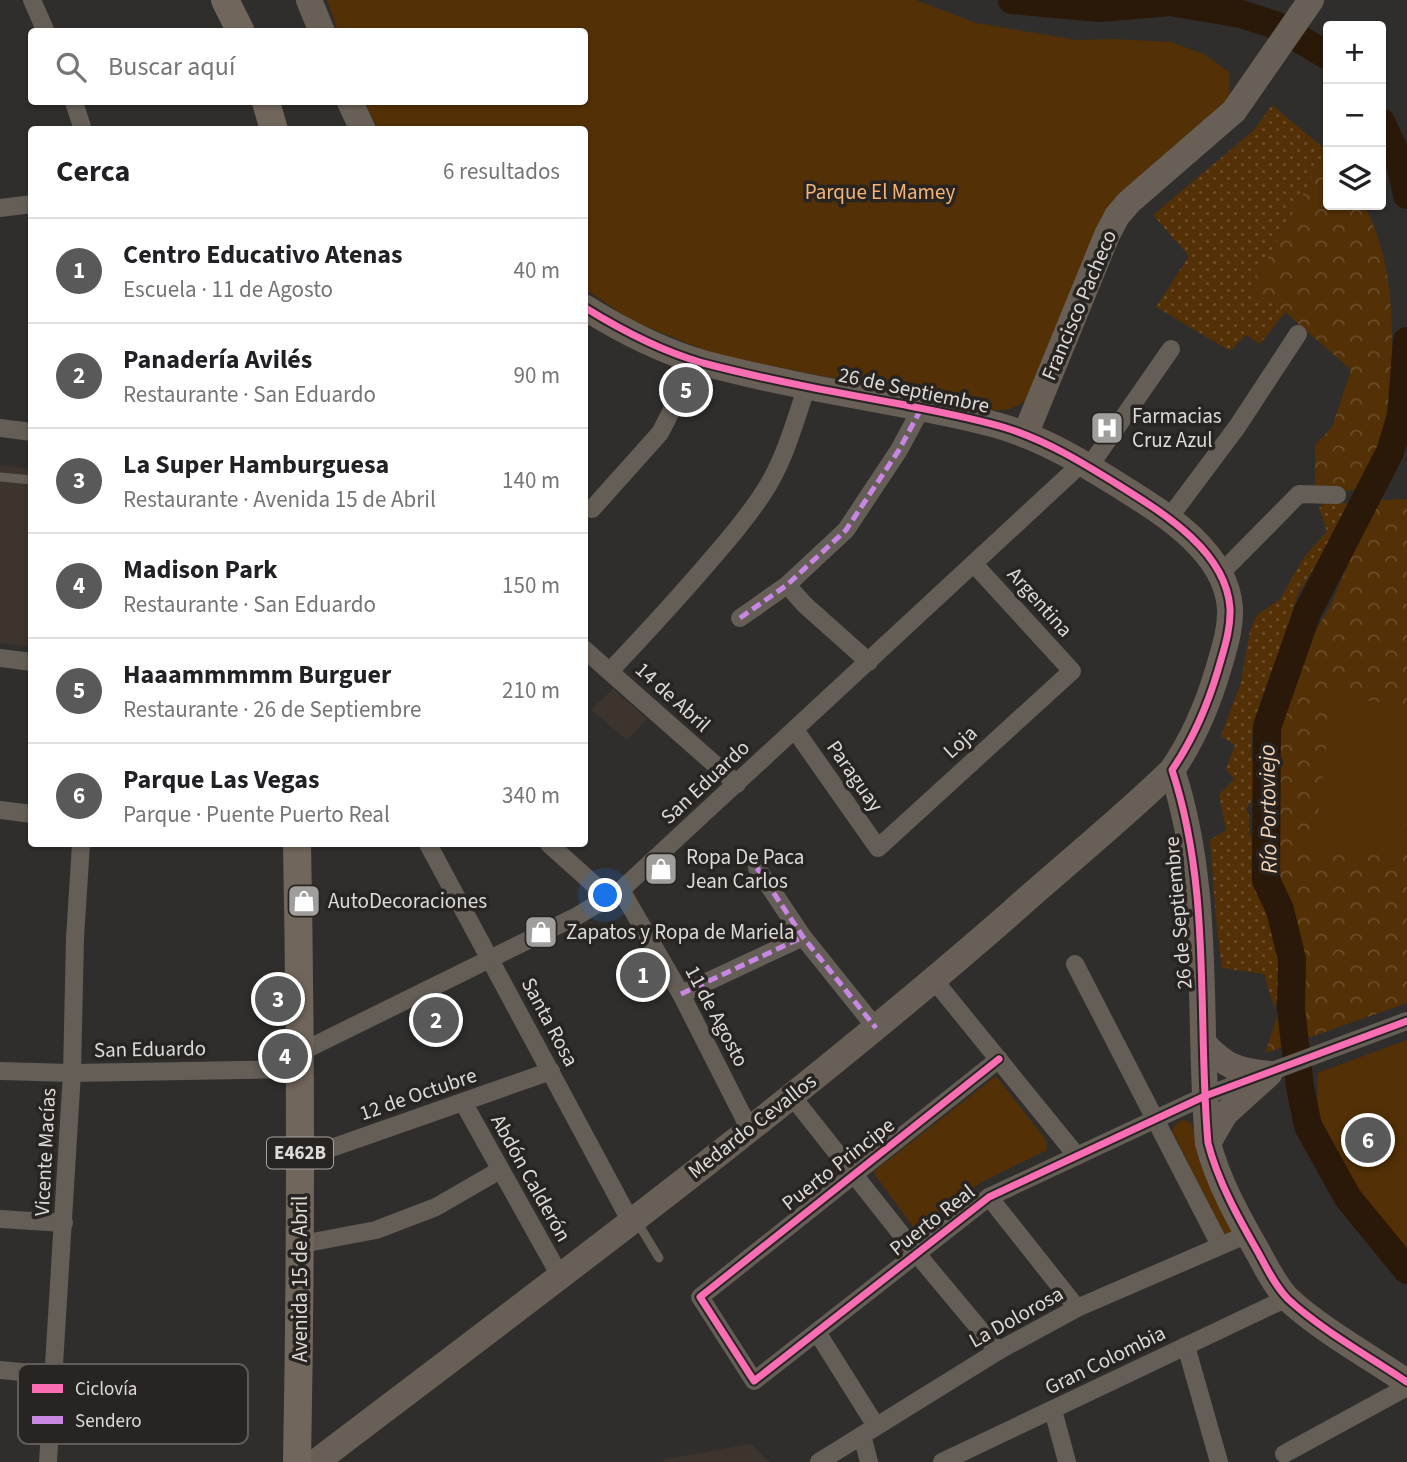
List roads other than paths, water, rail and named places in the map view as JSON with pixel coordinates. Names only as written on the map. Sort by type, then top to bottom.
[{"type":"main road","points":[[225,0],[239,28]]},
{"type":"main road","points":[[267,105],[273,126]]},
{"type":"main road","name":"Avenida 15 de Abril","points":[[297,847],[302,1244],[297,1462]]},
{"type":"street","points":[[32,0],[44,28]]},
{"type":"street","points":[[309,0],[320,28]]},
{"type":"street","name":"Francisco Pacheco","points":[[1025,435],[1117,216],[1142,189],[1219,125],[1242,102],[1308,3]]},
{"type":"street","points":[[75,105],[82,126]]},
{"type":"street","points":[[351,105],[361,126]]},
{"type":"street","points":[[0,208],[28,204]]},
{"type":"street","name":"26 de Septiembre","points":[[588,309],[663,349],[692,359],[807,386],[972,419],[1025,435],[1086,465],[1169,518],[1198,545],[1219,575],[1229,602],[1227,637],[1203,717],[1172,770],[1186,819],[1196,878],[1208,1143],[1213,1163],[1248,1234],[1269,1273],[1287,1298],[1309,1316],[1407,1382]]},
{"type":"street","points":[[1169,518],[1237,427],[1298,334]]},
{"type":"street","name":"San Eduardo","points":[[0,1071],[72,1073],[301,1061],[615,894],[974,564],[1086,465],[1171,349]]},
{"type":"street","points":[[593,509],[660,433],[677,400],[692,359]]},
{"type":"street","points":[[610,671],[680,596],[764,492],[785,452],[807,386]]},
{"type":"street","points":[[740,618],[787,585],[846,530],[899,450],[921,409]]},
{"type":"street","points":[[0,428],[28,432]]},
{"type":"street","points":[[1219,575],[1299,494],[1337,495]]},
{"type":"street","name":"Argentina","points":[[974,564],[1072,671]]},
{"type":"street","points":[[787,585],[805,605],[869,662]]},
{"type":"street","name":"14 de Abril","points":[[588,652],[737,784]]},
{"type":"street","points":[[0,658],[28,662]]},
{"type":"street","name":"Loja","points":[[878,848],[1072,671]]},
{"type":"street","name":"Paraguay","points":[[795,730],[878,848]]},
{"type":"street","name":"Medardo Cevallos","points":[[316,1462],[792,1096],[934,980],[1172,770]]},
{"type":"street","points":[[0,810],[28,814]]},
{"type":"street","name":"Vicente Macías","points":[[54,1364],[72,1073],[80,847]]},
{"type":"street","name":"Santa Rosa","points":[[430,847],[633,1220]]},
{"type":"street","name":"11 de Agosto","points":[[553,847],[615,894],[681,994],[749,1128]]},
{"type":"street","points":[[757,868],[803,937],[876,1028]]},
{"type":"street","points":[[681,994],[803,937]]},
{"type":"street","points":[[1075,964],[1220,1245]]},
{"type":"street","points":[[934,980],[1077,1156]]},
{"type":"street","name":"Puerto Real","points":[[754,1381],[989,1197],[1205,1096],[1407,1021]]},
{"type":"street","points":[[1204,1044],[1228,1066],[1242,1071],[1269,1074]]},
{"type":"street","name":"Puerto Principe","points":[[754,1381],[700,1297],[999,1059]]},
{"type":"street","name":"12 de Octubre","points":[[300,1159],[551,1071]]},
{"type":"street","points":[[1208,1143],[1230,1108],[1269,1074]]},
{"type":"street","points":[[792,1096],[998,1351]]},
{"type":"street","name":"Abdón Calderón","points":[[463,1102],[560,1276]]},
{"type":"street","points":[[302,1244],[376,1230],[436,1207],[500,1170]]},
{"type":"street","points":[[989,1197],[1077,1308]]},
{"type":"street","points":[[0,1219],[64,1223]]},
{"type":"street","name":"La Dolorosa","points":[[819,1462],[998,1351],[1077,1308],[1248,1234]]},
{"type":"street","name":"Gran Colombia","points":[[942,1462],[1287,1298]]},
{"type":"street","points":[[817,1332],[869,1431],[869,1462]]},
{"type":"street","points":[[1186,1346],[1219,1462]]},
{"type":"street","points":[[0,1370],[18,1372]]},
{"type":"street","points":[[1284,1454],[1407,1387]]},
{"type":"street","points":[[1053,1410],[1067,1462]]},
{"type":"street","name":"Vicente Macías","points":[[48,1462],[49,1444]]},
{"type":"lane","points":[[0,477],[28,480]]},
{"type":"lane","points":[[633,1220],[659,1258]]},
{"type":"waterway","name":"Río Portoviejo","points":[[1012,0],[1100,8],[1170,2],[1241,14],[1278,26],[1323,53]]},
{"type":"waterway","name":"Río Portoviejo","points":[[1386,133],[1399,160],[1407,195]]},
{"type":"waterway","name":"Río Portoviejo","points":[[1407,341],[1401,416],[1390,452],[1307,613],[1267,727],[1266,880],[1280,910],[1292,959],[1291,1009],[1300,1087],[1308,1126],[1348,1198],[1407,1270]]},
{"type":"place","name":"Haaammmmm Burguer","points":[[686,390]]},
{"type":"place","name":"Farmacias Cruz Azul","points":[[1107,428]]},
{"type":"place","name":"Ropa De Paca Jean Carlos","points":[[661,869]]},
{"type":"place","name":"AutoDecoraciones","points":[[304,901]]},
{"type":"place","name":"Zapatos y Ropa de Mariela","points":[[541,932]]},
{"type":"place","name":"Centro Educativo Atenas","points":[[643,975]]},
{"type":"place","name":"La Super Hamburguesa","points":[[278,999]]},
{"type":"place","name":"Panadería Avilés","points":[[436,1020]]},
{"type":"place","name":"Madison Park","points":[[285,1056]]},
{"type":"place","name":"Parque Las Vegas","points":[[1368,1140]]},
{"type":"park label","name":"Parque El Mamey","points":[[880,192]]}]
